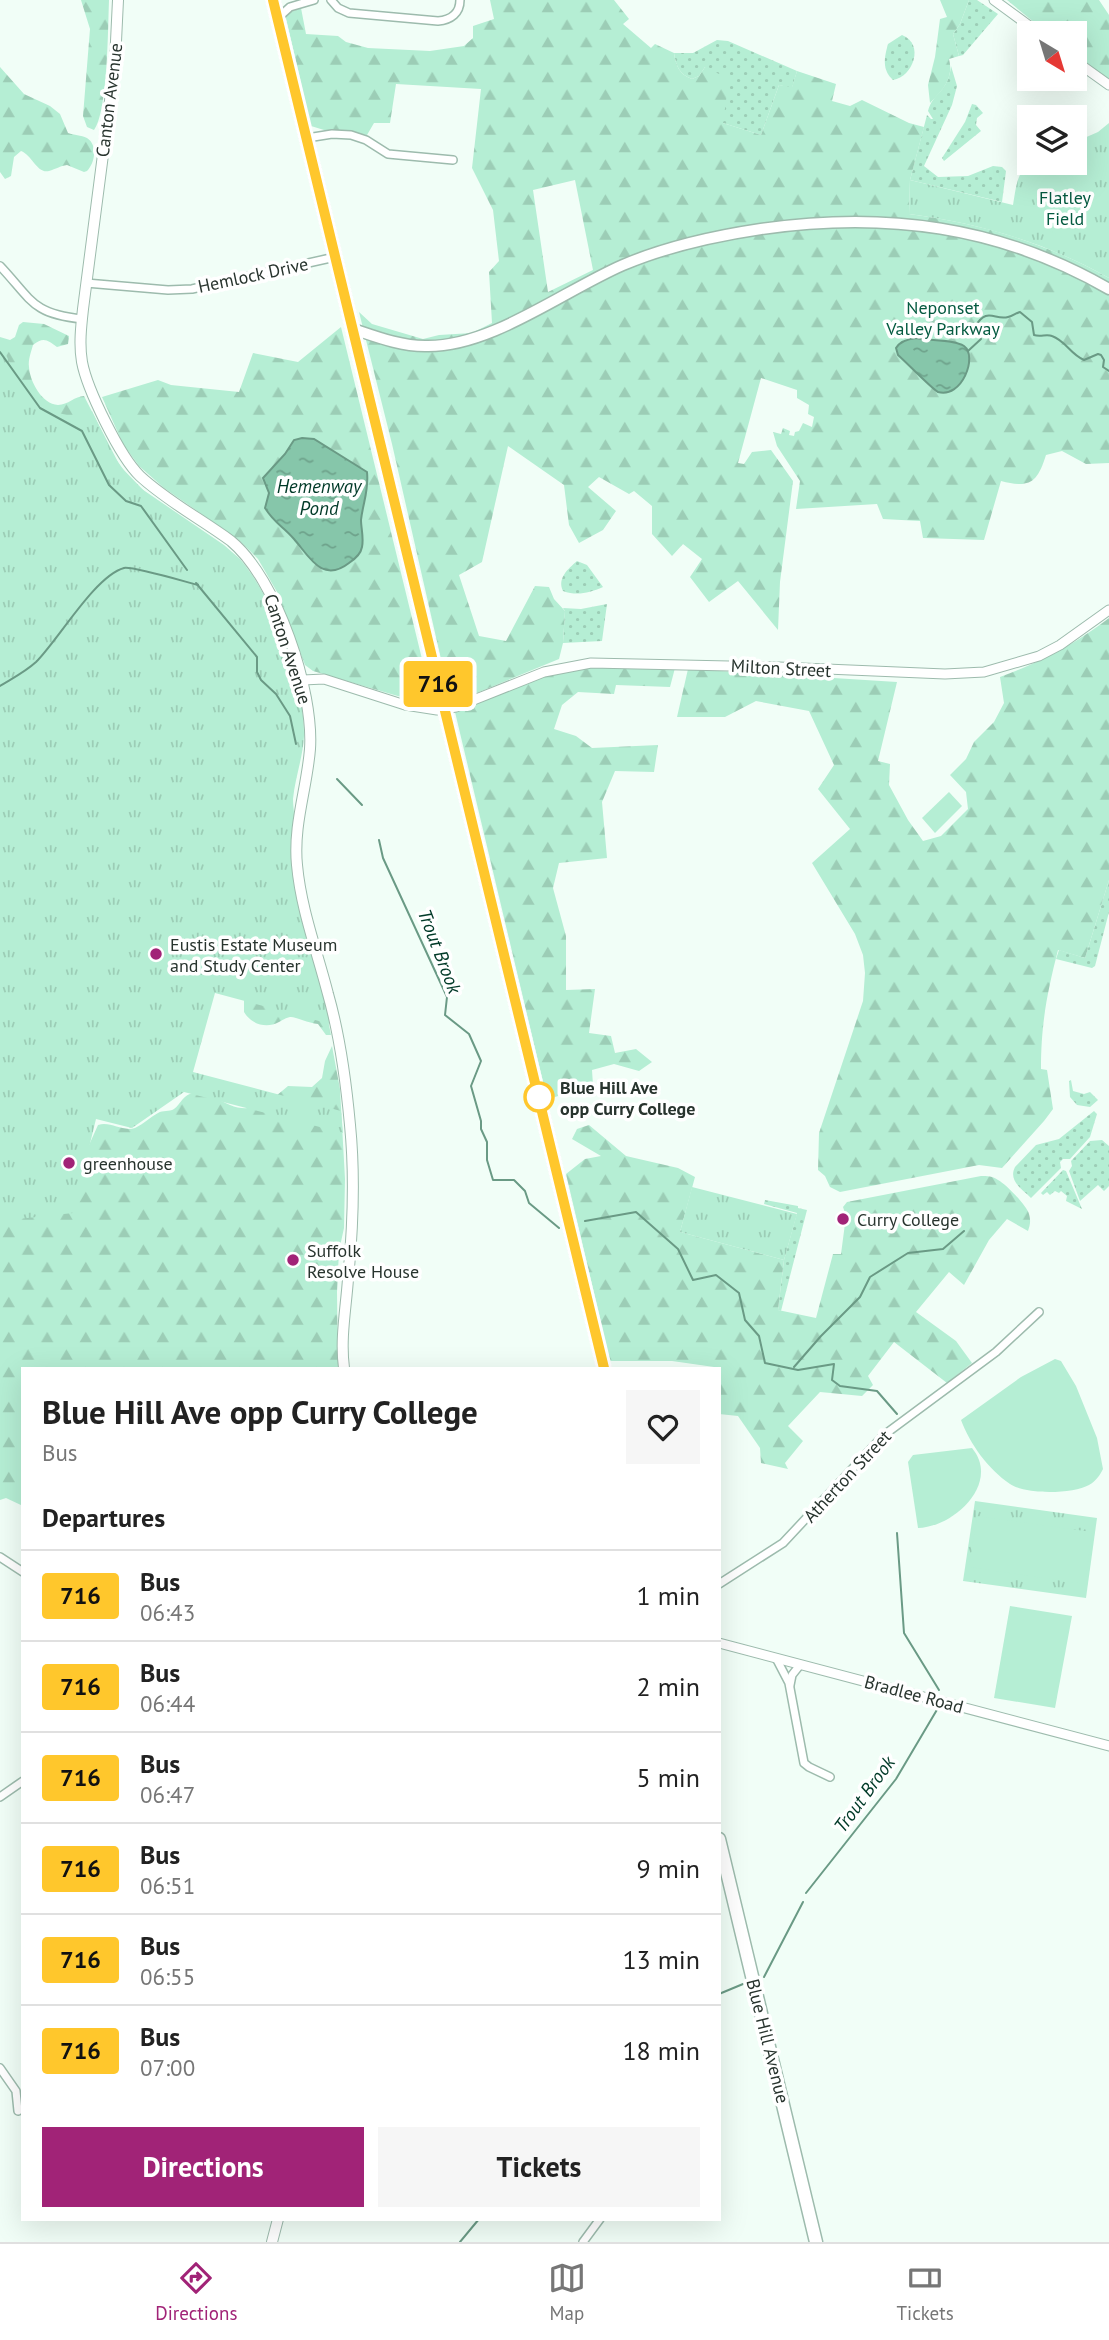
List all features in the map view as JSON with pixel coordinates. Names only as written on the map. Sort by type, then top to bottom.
[{"type":"highway","points":[[275,0],[604,1367]]},
{"type":"highway","name":"Blue Hill Avenue","points":[[721,1847],[816,2242]]},
{"type":"main road","name":"Canton Avenue","points":[[118,0],[115,62],[82,318],[81,350],[84,371],[121,453],[135,471],[153,488],[231,541],[249,558],[275,601],[303,680],[309,706],[311,739],[297,833],[297,867],[304,912],[337,1028],[352,1144],[349,1276],[342,1336],[344,1367]]},
{"type":"main road","points":[[353,329],[410,345],[460,343],[500,328],[614,269],[675,247],[729,234],[831,222],[894,222],[973,234],[1050,259],[1109,289]]},
{"type":"main road","points":[[272,2242],[277,2221]]},
{"type":"street","points":[[275,0],[294,5]]},
{"type":"street","points":[[278,19],[294,5],[314,0]]},
{"type":"street","points":[[331,0],[338,8],[349,13],[438,21],[453,17],[459,8],[460,0]]},
{"type":"street","points":[[994,0],[1023,21]]},
{"type":"street","points":[[1087,69],[1109,85]]},
{"type":"street","points":[[307,138],[332,134],[351,135],[366,140],[388,154],[453,160]]},
{"type":"street","name":"Hemlock Drive","points":[[86,283],[168,290],[192,289],[335,257]]},
{"type":"street","points":[[0,266],[41,309],[54,315],[82,318]]},
{"type":"street","name":"Milton Street","points":[[445,710],[544,673],[591,663],[944,674],[984,672],[1039,656],[1060,645],[1109,610]]},
{"type":"street","points":[[303,680],[324,679],[412,707],[445,710]]},
{"type":"street","name":"Atherton Street","points":[[721,1583],[783,1543],[884,1435],[1000,1349],[1039,1312]]},
{"type":"street","points":[[0,1556],[21,1571]]},
{"type":"street","name":"Bradlee Road","points":[[721,1644],[1109,1746]]},
{"type":"street","points":[[776,1658],[790,1689],[804,1763],[830,1777]]},
{"type":"street","points":[[790,1689],[792,1675],[800,1665]]},
{"type":"street","points":[[0,1797],[21,1783]]},
{"type":"street","points":[[0,2068],[14,2086],[18,2111]]},
{"type":"street","points":[[583,2242],[599,2221]]},
{"type":"green space","points":[[81,0],[109,0],[105,88],[99,121],[94,130],[87,127],[83,116],[90,29]]},
{"type":"green space","name":"Neponset Valley Parkway","points":[[490,0],[614,0],[629,19],[623,24],[651,48],[655,44],[674,53],[677,66],[684,75],[692,79],[699,76],[705,67],[729,79],[723,123],[761,135],[779,85],[792,87],[797,71],[836,84],[832,101],[850,106],[862,100],[909,123],[924,127],[910,180],[909,214],[1012,236],[1062,255],[1109,278],[1109,463],[1086,464],[1062,451],[1046,455],[1039,472],[1031,481],[1019,484],[1001,481],[984,540],[923,538],[920,521],[883,519],[877,504],[796,509],[800,481],[777,446],[773,432],[781,434],[783,428],[790,431],[789,435],[794,436],[803,423],[812,427],[814,417],[808,414],[809,405],[797,398],[797,390],[761,378],[738,463],[744,464],[752,452],[771,450],[793,481],[780,582],[778,630],[738,581],[709,602],[690,577],[702,559],[683,544],[672,556],[652,534],[652,506],[634,491],[629,494],[599,477],[588,487],[616,511],[603,530],[579,543],[569,525],[564,485],[508,446],[482,562],[459,575],[479,636],[506,641],[535,586],[549,587],[554,599],[565,611],[563,643],[559,659],[462,699],[446,681],[359,312],[372,324],[423,339],[472,333],[492,323],[489,272],[499,261],[493,210],[472,168],[481,89],[396,84],[390,123],[374,123],[367,135],[311,126],[285,14],[301,8],[306,34],[338,36],[346,42],[368,48],[430,51],[464,46],[473,38],[473,26],[494,19]],"holes":[[[575,180],[593,270],[548,292],[533,190]]]},
{"type":"green space","points":[[940,0],[969,0],[953,34],[959,56],[949,59],[949,78],[930,103],[928,85],[940,19],[947,17]]},
{"type":"green space","points":[[969,0],[977,0],[998,14],[963,55],[959,56],[953,34]]},
{"type":"green space","points":[[1007,0],[1099,0],[1109,15],[1109,80],[1087,63],[1087,21],[1032,21]]},
{"type":"green space","points":[[902,35],[913,45],[914,60],[906,73],[893,80],[885,64],[888,44]]},
{"type":"green space","points":[[717,40],[728,41],[797,71],[792,88],[779,85],[761,135],[723,123],[705,67],[699,76],[692,79],[684,75],[677,66],[674,53],[693,53]]},
{"type":"green space","points":[[951,66],[957,86],[952,105],[924,166],[938,177],[968,176],[993,166],[1002,167],[1006,171],[1002,202],[910,180],[927,115],[933,119],[928,111],[930,105],[947,82]]},
{"type":"green space","points":[[0,67],[24,94],[50,106],[60,114],[68,133],[90,141],[94,154],[87,171],[67,165],[49,171],[41,170],[21,151],[14,157],[11,176],[5,179],[0,172]]},
{"type":"green space","points":[[972,104],[983,113],[977,118],[976,125],[981,131],[944,161],[942,158],[965,122]]},
{"type":"green space","name":"Flatley Field","points":[[1109,123],[1109,278],[1061,254],[1012,236],[909,214],[910,180],[1013,205],[1020,175],[1087,175],[1087,137]]},
{"type":"green space","points":[[1055,175],[1069,175],[1096,190],[1067,240],[1029,219]]},
{"type":"green space","points":[[23,322],[44,324],[69,336],[68,344],[57,347],[43,340],[33,345],[29,364],[34,385],[52,404],[65,404],[84,396],[120,466],[149,496],[54,432],[0,371],[0,337],[10,340],[15,337],[19,325]]},
{"type":"green space","points":[[341,327],[432,700],[418,702],[313,671],[305,665],[277,592],[258,559],[239,540],[164,488],[139,466],[123,444],[102,397],[158,380],[171,385],[239,392],[253,353],[298,362]]},
{"type":"green space","points":[[0,344],[34,407],[75,417],[92,411],[113,455],[133,483],[224,545],[240,559],[265,596],[276,619],[286,643],[303,715],[304,736],[293,799],[292,868],[304,927],[330,1024],[215,993],[193,1072],[341,1111],[343,1133],[184,1092],[132,1128],[96,1119],[73,1213],[0,1221]]},
{"type":"green space","points":[[577,561],[587,565],[603,587],[583,593],[563,591],[562,578]]},
{"type":"green space","points":[[607,604],[602,641],[563,643],[563,608],[581,609]]},
{"type":"green space","points":[[1109,618],[1109,880],[1085,958],[1058,950],[1054,966],[1043,1023],[1041,1053],[1041,1069],[1047,1070],[1053,1109],[1002,1168],[979,1165],[840,1192],[830,1187],[825,1176],[818,1170],[819,1133],[863,1001],[865,973],[863,955],[855,934],[812,863],[850,829],[818,789],[834,765],[809,711],[756,701],[725,717],[677,717],[688,669],[897,682],[878,761],[890,764],[889,785],[923,841],[941,836],[968,809],[966,792],[950,775],[966,759],[974,742],[994,722],[1004,703],[1000,677],[1057,652]]},
{"type":"green space","points":[[577,667],[675,668],[670,687],[616,685],[614,694],[578,692],[562,705],[554,729],[576,736],[592,748],[658,745],[654,772],[615,771],[602,802],[607,858],[559,863],[553,888],[566,936],[566,990],[595,989],[589,1033],[611,1036],[615,1053],[636,1049],[652,1062],[639,1071],[614,1064],[592,1070],[593,1085],[555,1097],[545,1090],[455,712],[537,679]]},
{"type":"green space","points":[[949,792],[962,806],[935,833],[922,818]]},
{"type":"green space","points":[[1109,880],[1109,912],[1095,966],[1092,968],[1056,959],[1059,950],[1085,958]]},
{"type":"green space","points":[[244,999],[328,1020],[331,1035],[326,1035],[318,1024],[292,1017],[269,1025],[255,1022],[244,1012]]},
{"type":"green space","points":[[332,1046],[340,1089],[345,1179],[344,1228],[339,1251],[337,1292],[338,1367],[21,1367],[21,1505],[6,1498],[0,1500],[0,1181],[85,1154],[98,1125],[135,1128],[158,1113],[174,1109],[190,1094],[204,1094],[238,1108],[247,1108],[269,1101],[288,1086],[312,1087],[322,1078],[325,1061]]},
{"type":"green space","points":[[1071,1080],[1073,1091],[1084,1094],[1090,1092],[1098,1100],[1090,1107],[1077,1105],[1070,1097]]},
{"type":"green space","points":[[1094,1111],[1097,1114],[1090,1137],[1070,1159],[1060,1162],[1061,1168],[1031,1198],[1015,1181],[1015,1167],[1036,1145],[1059,1139]]},
{"type":"green space","points":[[589,1125],[626,1156],[678,1168],[695,1177],[680,1232],[784,1260],[778,1310],[816,1318],[833,1254],[841,1254],[846,1216],[843,1207],[847,1202],[990,1176],[1006,1186],[1024,1206],[1030,1216],[1029,1227],[1028,1231],[1007,1219],[989,1240],[964,1285],[949,1272],[916,1312],[956,1341],[972,1363],[947,1383],[894,1342],[868,1376],[873,1385],[862,1396],[820,1392],[788,1426],[803,1441],[785,1463],[788,1469],[761,1463],[760,1448],[738,1416],[721,1414],[721,1367],[672,1361],[610,1361],[566,1174],[585,1159],[601,1156],[572,1139],[577,1129]]},
{"type":"green space","points":[[1102,1140],[1109,1146],[1109,1186],[1104,1191],[1098,1185],[1080,1201],[1069,1171],[1071,1161],[1090,1141]]},
{"type":"green space","points":[[1063,1170],[1066,1171],[1082,1209],[1066,1201],[1067,1196],[1061,1191],[1050,1195],[1047,1192],[1043,1195],[1041,1193]]},
{"type":"green space","points":[[692,1187],[797,1214],[784,1260],[680,1232]]},
{"type":"green space","points":[[765,1200],[807,1210],[781,1311],[778,1310],[784,1260],[797,1213],[764,1204]]},
{"type":"green space","points":[[1055,1359],[1061,1361],[1076,1386],[1097,1438],[1103,1469],[1094,1482],[1082,1488],[1050,1492],[1017,1488],[987,1463],[969,1438],[961,1420],[1021,1377]]},
{"type":"green space","points":[[972,1448],[979,1461],[981,1475],[969,1501],[946,1520],[918,1528],[908,1462],[913,1455]]},
{"type":"green space","points":[[975,1501],[1097,1518],[1086,1598],[963,1581]]},
{"type":"green space","points":[[977,1516],[1092,1532],[1085,1584],[969,1567]]},
{"type":"green space","points":[[1010,1606],[1072,1616],[1055,1708],[994,1698]]},
{"type":"water","points":[[916,338],[954,342],[968,351],[968,367],[954,389],[938,392],[898,355],[896,348],[900,344]]},
{"type":"water","name":"Hemenway Pond","points":[[314,439],[367,472],[367,491],[361,520],[361,549],[353,560],[340,569],[324,569],[317,565],[265,508],[269,493],[263,478],[294,440]]},
{"type":"waterway","points":[[968,351],[981,339],[975,327],[983,317],[1003,318],[1020,312],[1032,322],[1034,335],[1057,338],[1084,360],[1101,355],[1104,360],[1103,367],[1109,371]]},
{"type":"waterway","name":"Trout Brook","points":[[0,352],[40,408],[82,431],[109,485],[126,501],[141,506],[187,570]]},
{"type":"waterway","points":[[0,686],[36,662],[89,595],[113,573],[129,568],[198,585]]},
{"type":"waterway","name":"Trout Brook","points":[[196,583],[257,657],[257,672],[290,716],[296,744]]},
{"type":"waterway","name":"Trout Brook","points":[[337,779],[362,805]]},
{"type":"waterway","name":"Trout Brook","points":[[379,840],[383,858],[447,997],[445,1015],[469,1034],[481,1061],[471,1086],[481,1129],[487,1142],[487,1160],[493,1180],[514,1180],[525,1191],[529,1203],[559,1228]]},
{"type":"waterway","name":"Trout Brook","points":[[585,1221],[636,1212],[678,1249],[693,1280],[716,1275],[739,1293],[745,1320],[759,1336],[765,1363],[798,1370],[834,1364],[832,1380],[840,1386],[877,1391],[897,1414]]},
{"type":"waterway","points":[[794,1367],[860,1297],[870,1277],[908,1253],[943,1249],[964,1231]]},
{"type":"waterway","name":"Trout Brook","points":[[897,1533],[904,1633],[939,1690]]},
{"type":"waterway","name":"Trout Brook","points":[[806,1893],[896,1779],[938,1708]]},
{"type":"waterway","name":"Trout Brook","points":[[764,1977],[803,1902]]},
{"type":"waterway","name":"Trout Brook","points":[[721,1993],[743,1984]]},
{"type":"waterway","name":"Trout Brook","points":[[460,2242],[477,2221]]},
{"type":"bus line","name":"716","points":[[273,0],[604,1367]]},
{"type":"place","name":"Eustis Estate Museum and Study Center","points":[[156,954]]},
{"type":"place","name":"Blue Hill Ave opp Curry College","points":[[539,1097]]},
{"type":"place","name":"greenhouse","points":[[69,1163]]},
{"type":"place","name":"Curry College","points":[[843,1219]]},
{"type":"place","name":"Suffolk Resolve House","points":[[293,1260]]}]
